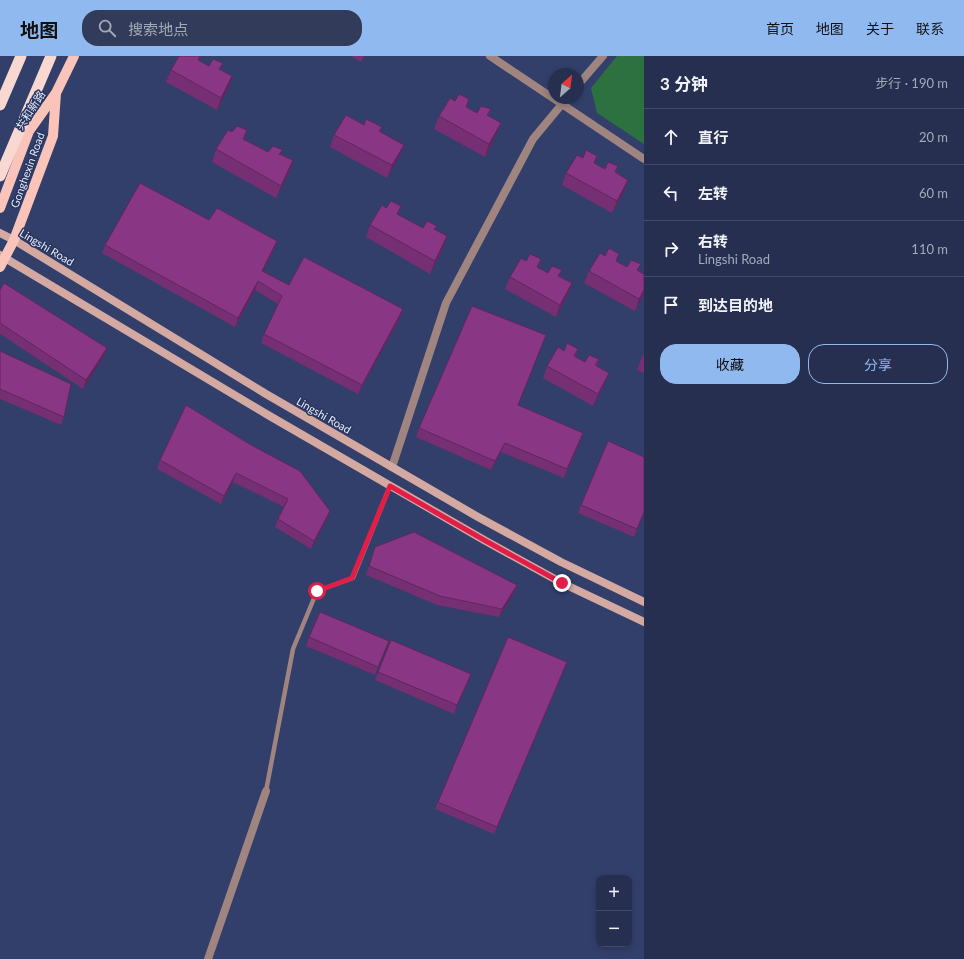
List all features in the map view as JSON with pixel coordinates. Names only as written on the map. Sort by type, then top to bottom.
[{"type":"highway","points":[[0,106],[21,56]]},
{"type":"highway","points":[[0,176],[51,56]]},
{"type":"main road","name":"Gonghexin Road","points":[[2,260],[14,240],[54,136],[56,93],[74,56]]},
{"type":"main road","name":"共和新路","points":[[0,208],[29,131],[56,93]]},
{"type":"main road","name":"Lingshi Road","points":[[0,233],[14,240],[266,394],[478,517],[554,558],[644,602]]},
{"type":"main road","points":[[2,260],[484,540],[562,583],[644,622]]},
{"type":"street","points":[[490,56],[548,91]]},
{"type":"street","points":[[584,79],[603,56]]},
{"type":"street","points":[[392,467],[446,303],[533,139],[562,104]]},
{"type":"street","points":[[569,104],[644,159]]},
{"type":"street","points":[[208,959],[266,791]]},
{"type":"lane","points":[[266,791],[293,648],[317,591],[352,578],[390,486]]},
{"type":"green space","points":[[617,56],[644,56],[644,144],[597,113],[591,88]]},
{"type":"building","points":[[179,56],[200,56],[198,60],[209,66],[213,59],[223,63],[219,69],[232,76],[221,98],[171,70]]},
{"type":"building","points":[[459,94],[469,99],[466,107],[477,113],[481,106],[491,109],[487,115],[501,123],[489,144],[439,116],[450,98],[455,101]]},
{"type":"building","points":[[346,115],[364,125],[366,119],[382,127],[379,131],[404,145],[392,165],[334,135]]},
{"type":"building","points":[[237,126],[247,130],[243,139],[268,152],[273,146],[283,150],[279,154],[293,160],[281,186],[216,149],[228,130],[232,132]]},
{"type":"building","points":[[586,150],[597,156],[594,163],[605,169],[608,162],[618,166],[615,172],[628,180],[617,201],[566,173],[577,155],[583,158]]},
{"type":"building","points":[[140,183],[209,220],[217,208],[277,241],[262,271],[289,285],[304,257],[403,309],[362,385],[264,334],[282,296],[258,281],[238,318],[105,245]]},
{"type":"building","points":[[391,201],[401,206],[397,214],[423,228],[427,221],[437,226],[434,229],[447,236],[435,261],[370,225],[382,205],[386,208]]},
{"type":"building","points":[[609,248],[619,254],[616,261],[627,267],[631,260],[641,264],[637,270],[644,274],[644,290],[639,299],[589,271],[600,253],[605,256]]},
{"type":"building","points":[[530,254],[541,259],[537,267],[548,273],[552,266],[562,270],[558,276],[572,283],[560,305],[510,277],[521,258],[526,261]]},
{"type":"building","points":[[4,283],[107,348],[86,380],[0,323],[0,290]]},
{"type":"building","points":[[472,306],[546,335],[518,405],[583,433],[567,469],[505,443],[495,461],[419,428]]},
{"type":"building","points":[[567,343],[578,349],[574,356],[585,362],[589,355],[599,359],[595,365],[609,373],[598,394],[547,366],[558,347],[564,351]]},
{"type":"building","points":[[0,351],[71,384],[64,417],[0,389]]},
{"type":"building","points":[[186,405],[251,445],[300,471],[330,511],[314,541],[278,519],[288,499],[236,473],[224,496],[160,460]]},
{"type":"building","points":[[608,441],[644,457],[644,512],[637,529],[581,505]]},
{"type":"building","points":[[414,532],[517,585],[502,609],[440,596],[369,566],[375,547]]},
{"type":"building","points":[[320,612],[389,641],[378,667],[309,637]]},
{"type":"building","points":[[508,637],[567,662],[497,827],[438,802]]},
{"type":"building","points":[[391,640],[471,674],[457,705],[378,672]]},
{"type":"route","points":[[317,591],[352,578],[390,486],[562,583]]}]
